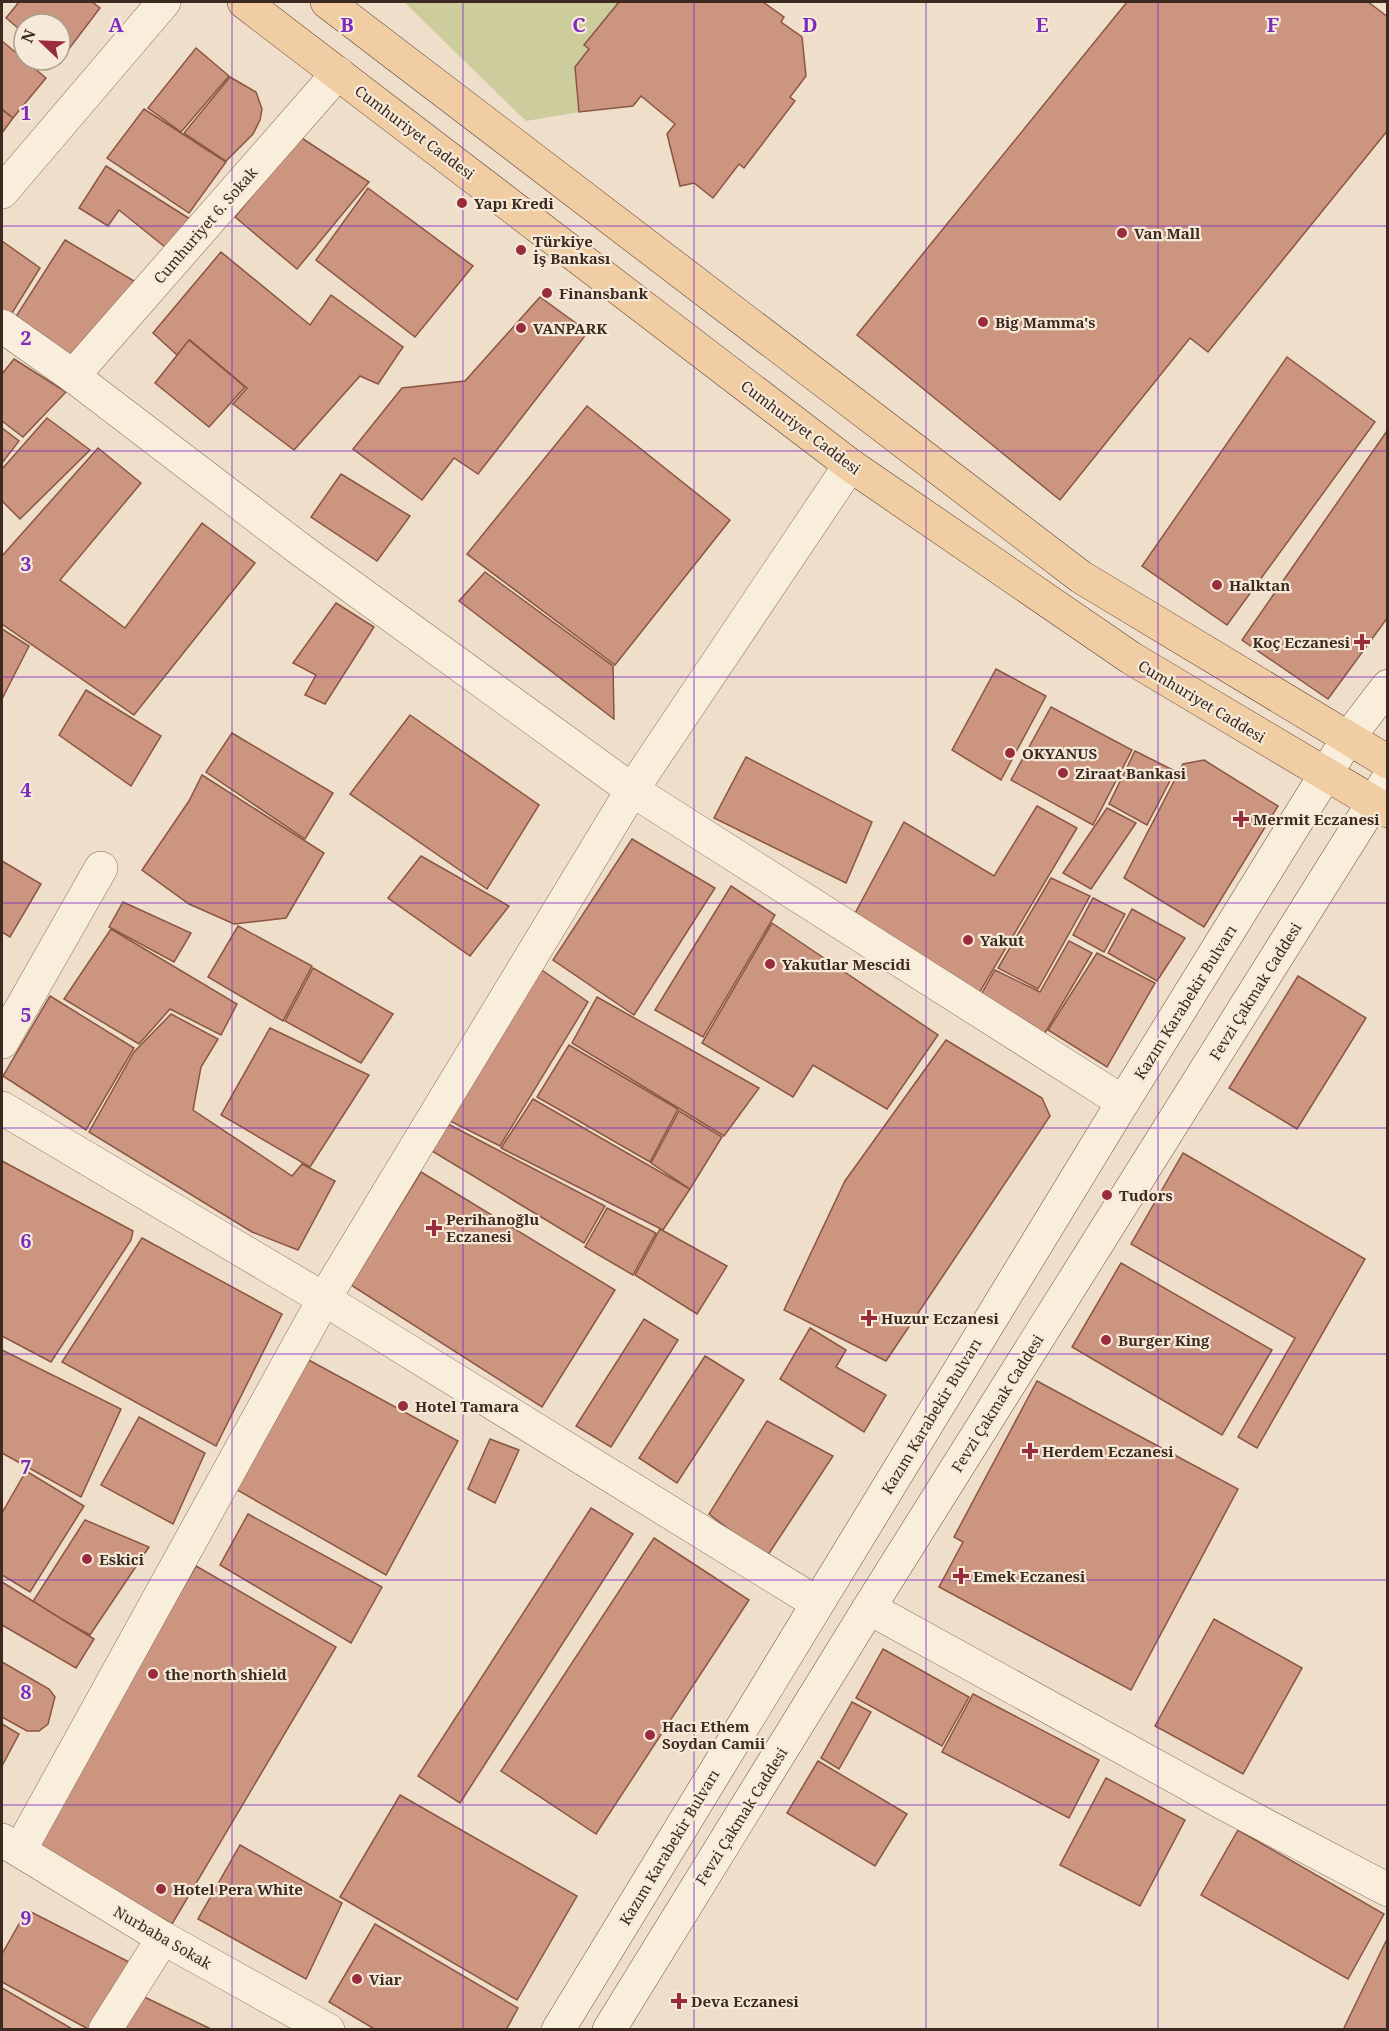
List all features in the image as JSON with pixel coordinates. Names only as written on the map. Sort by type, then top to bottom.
[{"type":"main road","name":"Cumhuriyet Caddesi","points":[[244,2],[850,465],[1131,658],[1325,775],[1383,797]]},
{"type":"main road","points":[[327,2],[1081,577],[1388,762]]},
{"type":"street","points":[[2,192],[164,2]]},
{"type":"street","name":"Cumhuriyet 6. Sokak","points":[[73,376],[338,73]]},
{"type":"street","points":[[2,326],[73,376],[301,550],[632,790],[1123,1102]]},
{"type":"street","points":[[11,1845],[324,1299],[632,790],[850,465]]},
{"type":"street","points":[[1325,775],[1348,738],[1388,686]]},
{"type":"street","name":"Kazım Karabekir Bulvarı","points":[[558,2030],[1123,1102],[1325,775]]},
{"type":"street","name":"Fevzi Çakmak Caddesi","points":[[609,2030],[869,1608],[1383,797]]},
{"type":"street","points":[[2,1042],[101,868]]},
{"type":"street","points":[[2,1108],[324,1299],[817,1603]]},
{"type":"street","points":[[869,1608],[1223,1803],[1388,1890]]},
{"type":"street","name":"Nurbaba Sokak","points":[[11,1845],[163,1938],[328,2030]]},
{"type":"street","points":[[105,2030],[163,1938]]},
{"type":"green space","points":[[404,2],[619,2],[584,44],[589,49],[575,67],[579,112],[526,121]]},
{"type":"building","points":[[19,2],[92,2],[100,8],[72,45],[72,12],[12,12],[12,23],[6,18]]},
{"type":"building","points":[[619,2],[763,2],[784,17],[781,22],[802,37],[806,76],[790,97],[795,101],[744,168],[739,164],[713,198],[694,183],[680,186],[667,134],[675,124],[641,96],[633,106],[579,112],[575,67],[589,49],[584,45]]},
{"type":"building","name":"Van Mall","points":[[1127,2],[1368,2],[1388,17],[1388,130],[1208,352],[1190,338],[1060,500],[857,335]]},
{"type":"building","points":[[2,41],[12,49],[12,72],[39,72],[46,78],[13,118],[2,109]]},
{"type":"building","points":[[196,48],[229,76],[181,132],[148,108]]},
{"type":"building","points":[[230,77],[256,92],[262,109],[260,120],[253,134],[226,161],[184,133]]},
{"type":"building","points":[[144,109],[226,162],[189,213],[107,158]]},
{"type":"building","points":[[2,110],[13,118],[2,133]]},
{"type":"building","points":[[300,137],[369,182],[297,269],[235,217]]},
{"type":"building","points":[[106,166],[190,219],[165,247],[119,210],[108,226],[79,208]]},
{"type":"building","points":[[368,188],[473,266],[415,337],[316,260]]},
{"type":"building","points":[[65,240],[134,281],[76,356],[51,349],[15,318]]},
{"type":"building","points":[[2,241],[40,268],[9,318],[2,313]]},
{"type":"building","points":[[221,252],[310,325],[331,295],[403,347],[378,384],[360,376],[294,450],[233,404],[247,388],[190,340],[177,355],[153,333]]},
{"type":"building","points":[[540,297],[588,332],[478,474],[454,458],[422,500],[353,449],[402,388],[465,381]]},
{"type":"building","points":[[189,340],[245,387],[209,427],[155,383]]},
{"type":"building","points":[[1287,357],[1375,422],[1227,625],[1142,566]]},
{"type":"building","points":[[14,359],[66,392],[23,437],[2,421],[2,374]]},
{"type":"building","points":[[587,406],[730,520],[615,665],[467,554]]},
{"type":"building","points":[[47,418],[90,450],[20,519],[2,501],[2,469]]},
{"type":"building","points":[[2,428],[19,441],[2,463]]},
{"type":"building","points":[[1387,431],[1388,617],[1328,699],[1242,640]]},
{"type":"building","points":[[98,448],[141,483],[60,580],[125,628],[202,523],[255,563],[134,715],[2,624],[2,556]]},
{"type":"building","points":[[341,474],[410,516],[377,561],[311,517]]},
{"type":"building","points":[[485,572],[613,666],[614,719],[459,601]]},
{"type":"building","points":[[336,603],[374,627],[325,704],[305,695],[316,675],[293,663]]},
{"type":"building","points":[[2,629],[29,646],[2,699]]},
{"type":"building","points":[[996,669],[1046,696],[1001,780],[952,750]]},
{"type":"building","points":[[86,690],[161,736],[131,786],[59,735]]},
{"type":"building","points":[[1051,707],[1132,750],[1093,825],[1011,780]]},
{"type":"building","points":[[410,715],[539,805],[487,889],[350,794]]},
{"type":"building","points":[[232,733],[333,793],[305,839],[206,772]]},
{"type":"building","points":[[1135,751],[1175,771],[1147,825],[1109,804]]},
{"type":"building","points":[[746,757],[872,822],[846,883],[714,818]]},
{"type":"building","points":[[1204,760],[1278,806],[1204,927],[1124,878],[1183,764]]},
{"type":"building","points":[[202,775],[324,853],[286,918],[234,924],[189,904],[142,870],[189,801]]},
{"type":"building","points":[[1037,806],[1077,828],[978,995],[853,917],[904,822],[994,876]]},
{"type":"building","points":[[1107,808],[1136,823],[1091,889],[1063,873]]},
{"type":"building","points":[[632,839],[715,888],[634,1015],[553,960]]},
{"type":"building","points":[[421,856],[509,906],[470,956],[388,898]]},
{"type":"building","points":[[2,861],[41,884],[10,937],[2,932]]},
{"type":"building","points":[[1051,878],[1090,896],[1038,989],[998,968]]},
{"type":"building","points":[[731,886],[775,915],[703,1037],[655,1010]]},
{"type":"building","points":[[1093,898],[1125,914],[1104,952],[1073,935]]},
{"type":"building","points":[[123,902],[191,933],[174,962],[109,927]]},
{"type":"building","points":[[1132,909],[1185,938],[1157,981],[1108,953]]},
{"type":"building","points":[[772,923],[938,1035],[887,1109],[813,1065],[793,1097],[702,1043]]},
{"type":"building","points":[[238,926],[312,966],[283,1021],[208,977]]},
{"type":"building","points":[[111,929],[237,1004],[221,1035],[170,1009],[139,1044],[64,999]]},
{"type":"building","points":[[1069,941],[1092,953],[1042,1038],[978,1000],[995,970],[1040,992]]},
{"type":"building","points":[[1097,953],[1155,983],[1107,1067],[1048,1030]]},
{"type":"building","points":[[533,964],[588,1002],[500,1146],[440,1116]]},
{"type":"building","points":[[313,968],[393,1014],[361,1063],[285,1021]]},
{"type":"building","points":[[1298,976],[1366,1018],[1297,1129],[1229,1088]]},
{"type":"building","points":[[50,996],[134,1048],[86,1130],[3,1076]]},
{"type":"building","points":[[597,997],[759,1088],[724,1136],[572,1043]]},
{"type":"building","points":[[171,1014],[218,1039],[201,1067],[193,1110],[292,1176],[302,1164],[335,1181],[298,1250],[252,1232],[89,1132],[134,1052]]},
{"type":"building","points":[[270,1028],[369,1075],[310,1167],[221,1115]]},
{"type":"building","points":[[946,1040],[1042,1098],[1050,1116],[886,1361],[784,1310],[845,1181]]},
{"type":"building","points":[[569,1045],[678,1109],[650,1162],[537,1097]]},
{"type":"building","points":[[533,1099],[690,1189],[663,1230],[501,1148]]},
{"type":"building","points":[[679,1111],[722,1137],[690,1189],[651,1163]]},
{"type":"building","points":[[448,1124],[605,1206],[584,1243],[432,1151]]},
{"type":"building","points":[[1183,1153],[1365,1259],[1257,1448],[1238,1437],[1295,1338],[1131,1244]]},
{"type":"building","points":[[2,1161],[133,1231],[131,1240],[51,1362],[2,1336]]},
{"type":"building","points":[[421,1172],[615,1290],[542,1407],[351,1285]]},
{"type":"building","points":[[607,1208],[656,1233],[633,1275],[585,1247]]},
{"type":"building","points":[[660,1229],[727,1266],[697,1314],[635,1275]]},
{"type":"building","points":[[142,1238],[282,1314],[216,1446],[62,1362]]},
{"type":"building","points":[[1121,1263],[1272,1350],[1222,1435],[1072,1347]]},
{"type":"building","points":[[644,1319],[678,1340],[611,1447],[576,1426]]},
{"type":"building","points":[[810,1328],[846,1350],[836,1367],[886,1395],[864,1432],[780,1379]]},
{"type":"building","points":[[2,1350],[121,1409],[81,1497],[2,1453]]},
{"type":"building","points":[[705,1356],[744,1380],[677,1483],[639,1458]]},
{"type":"building","points":[[305,1358],[458,1441],[386,1575],[232,1487]]},
{"type":"building","points":[[1037,1381],[1238,1489],[1131,1690],[939,1587],[963,1542],[954,1537]]},
{"type":"building","points":[[139,1417],[205,1453],[173,1524],[101,1485]]},
{"type":"building","points":[[767,1421],[833,1456],[766,1558],[709,1514]]},
{"type":"building","points":[[490,1439],[519,1450],[495,1503],[468,1489]]},
{"type":"building","points":[[26,1471],[84,1506],[30,1592],[2,1575],[2,1513]]},
{"type":"building","points":[[591,1508],[633,1534],[460,1803],[418,1776]]},
{"type":"building","points":[[248,1514],[382,1587],[351,1643],[220,1565]]},
{"type":"building","points":[[85,1520],[149,1547],[90,1635],[32,1603]]},
{"type":"building","points":[[654,1538],[749,1600],[596,1834],[501,1771]]},
{"type":"building","points":[[196,1566],[336,1647],[172,1924],[40,1851],[36,1834]]},
{"type":"building","points":[[2,1582],[94,1639],[76,1668],[2,1625]]},
{"type":"building","points":[[1214,1619],[1302,1668],[1243,1774],[1155,1726]]},
{"type":"building","points":[[883,1649],[969,1697],[942,1746],[856,1698]]},
{"type":"building","points":[[2,1662],[49,1689],[55,1697],[48,1724],[39,1731],[27,1731],[2,1717]]},
{"type":"building","points":[[973,1694],[1099,1760],[1069,1818],[942,1752]]},
{"type":"building","points":[[852,1702],[871,1712],[839,1769],[821,1758]]},
{"type":"building","points":[[2,1724],[19,1734],[2,1766]]},
{"type":"building","points":[[818,1761],[907,1814],[875,1866],[787,1813]]},
{"type":"building","points":[[1106,1778],[1185,1820],[1140,1906],[1060,1865]]},
{"type":"building","points":[[400,1795],[577,1896],[517,2000],[340,1897]]},
{"type":"building","points":[[1238,1830],[1384,1914],[1348,1979],[1201,1895]]},
{"type":"building","points":[[240,1845],[342,1903],[306,1979],[198,1919]]},
{"type":"building","points":[[27,1910],[135,1965],[88,2029],[2,1982],[2,1954]]},
{"type":"building","points":[[375,1924],[518,2008],[506,2030],[376,2030],[329,2002]]},
{"type":"building","points":[[1388,1937],[1388,2030],[1343,2030]]},
{"type":"building","points":[[2,1988],[74,2030],[2,2030]]},
{"type":"building","points":[[136,1993],[213,2030],[112,2030]]},
{"type":"place","name":"Yapı Kredi","points":[[462,203]]},
{"type":"place","name":"Van Mall","points":[[1122,233]]},
{"type":"place","name":"Türkiye İş Bankası","points":[[521,250]]},
{"type":"place","name":"Finansbank","points":[[547,293]]},
{"type":"place","name":"Big Mamma's","points":[[983,322]]},
{"type":"place","name":"VANPARK","points":[[521,328]]},
{"type":"place","name":"Halktan","points":[[1217,585]]},
{"type":"place","name":"Koç Eczanesi","points":[[1362,642]]},
{"type":"place","name":"OKYANUS","points":[[1010,753]]},
{"type":"place","name":"Ziraat Bankasi","points":[[1063,773]]},
{"type":"place","name":"Mermit Eczanesi","points":[[1241,819]]},
{"type":"place","name":"Yakut","points":[[968,940]]},
{"type":"place","name":"Yakutlar Mescidi","points":[[770,964]]},
{"type":"place","name":"Tudors","points":[[1107,1195]]},
{"type":"place","name":"Perihanoğlu Eczanesi","points":[[434,1228]]},
{"type":"place","name":"Huzur Eczanesi","points":[[869,1318]]},
{"type":"place","name":"Burger King","points":[[1106,1340]]},
{"type":"place","name":"Hotel Tamara","points":[[403,1406]]},
{"type":"place","name":"Herdem Eczanesi","points":[[1030,1451]]},
{"type":"place","name":"Eskici","points":[[87,1559]]},
{"type":"place","name":"Emek Eczanesi","points":[[961,1576]]},
{"type":"place","name":"the north shield","points":[[153,1674]]},
{"type":"place","name":"Hacı Ethem Soydan Camii","points":[[650,1735]]},
{"type":"place","name":"Hotel Pera White","points":[[161,1889]]},
{"type":"place","name":"Viar","points":[[357,1979]]},
{"type":"place","name":"Deva Eczanesi","points":[[679,2001]]}]
